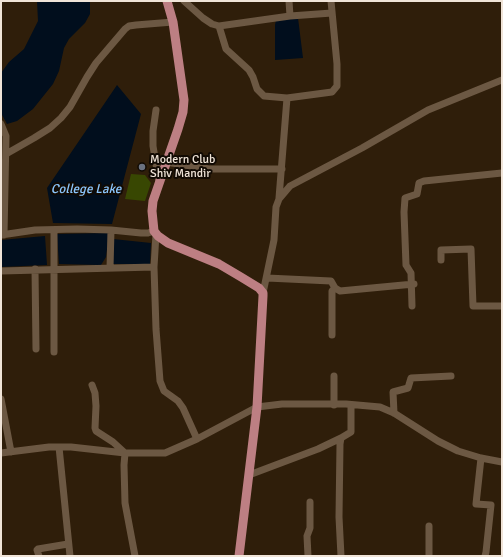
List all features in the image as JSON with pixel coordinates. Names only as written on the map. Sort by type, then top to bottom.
[{"type":"main road","points":[[167,1],[173,22],[184,100],[181,118],[152,206],[155,233],[168,243],[219,264],[259,288],[263,293],[257,407],[240,556]]},
{"type":"street","points":[[184,1],[203,18],[212,24],[219,26],[290,16],[332,13]]},
{"type":"street","points":[[289,1],[290,16]]},
{"type":"street","points":[[219,26],[226,49],[249,70],[254,77],[257,89],[261,94],[287,98],[332,92],[337,86],[337,64],[331,1]]},
{"type":"street","points":[[6,154],[34,138],[61,118],[70,107],[96,63],[124,29],[136,24],[173,22]]},
{"type":"street","points":[[279,199],[290,186],[362,148],[428,110],[502,80]]},
{"type":"street","points":[[263,293],[267,278],[267,267],[274,240],[276,207],[279,199],[282,169],[287,98]]},
{"type":"street","points":[[156,110],[153,131],[153,146],[159,182]]},
{"type":"street","points":[[1,124],[6,136],[2,235],[35,230],[111,230],[155,233],[154,267],[156,329],[160,380],[164,391],[178,401],[183,408],[197,439]]},
{"type":"street","points":[[166,162],[209,169],[282,169]]},
{"type":"street","points":[[412,306],[413,285],[411,273],[406,265],[404,198],[417,194],[419,183],[424,181],[502,174]]},
{"type":"street","points":[[54,230],[54,352]]},
{"type":"street","points":[[110,264],[111,230]]},
{"type":"street","points":[[441,260],[441,250],[471,249],[473,306],[502,306]]},
{"type":"street","points":[[1,271],[55,269],[110,264],[154,267]]},
{"type":"street","points":[[34,269],[36,349]]},
{"type":"street","points":[[267,278],[331,281],[335,288],[340,291],[413,285]]},
{"type":"street","points":[[332,335],[332,291],[335,288]]},
{"type":"street","points":[[334,376],[334,404]]},
{"type":"street","points":[[394,413],[393,392],[408,388],[411,378],[451,376]]},
{"type":"street","points":[[92,385],[95,393],[96,431],[113,442],[125,453]]},
{"type":"street","points":[[1,399],[11,452]]},
{"type":"street","points":[[1,453],[71,446],[125,453],[165,453],[197,439],[235,417],[257,407],[282,404],[351,404],[380,407],[394,413],[438,441],[458,451],[481,458],[502,462]]},
{"type":"street","points":[[249,475],[318,449],[342,438],[351,432],[351,404]]},
{"type":"street","points":[[341,556],[339,517],[340,444],[342,438]]},
{"type":"street","points":[[59,447],[70,556]]},
{"type":"street","points":[[125,453],[125,503],[135,556]]},
{"type":"street","points":[[481,458],[476,504],[491,505],[485,556]]},
{"type":"street","points":[[308,556],[307,536],[310,528],[310,502]]},
{"type":"street","points":[[429,526],[429,556]]},
{"type":"street","points":[[38,556],[38,549],[68,544]]},
{"type":"green space","points":[[131,174],[145,175],[151,183],[145,201],[125,199]]},
{"type":"water","points":[[37,1],[90,1],[90,14],[85,23],[69,39],[64,48],[59,71],[53,84],[33,109],[17,121],[7,124],[1,113],[1,73],[9,62],[24,49],[38,21]]},
{"type":"water","points":[[298,18],[303,58],[275,60],[276,20]]},
{"type":"water","name":"College Lake","points":[[117,85],[141,114],[112,224],[53,223],[47,188]]},
{"type":"water","points":[[109,233],[106,257],[101,265],[59,264],[57,234]]},
{"type":"water","points":[[45,236],[47,265],[1,267],[1,240]]},
{"type":"water","points":[[113,239],[151,243],[150,264],[111,264]]},
{"type":"place","name":"Modern Club Shiv Mandir","points":[[142,167]]}]
